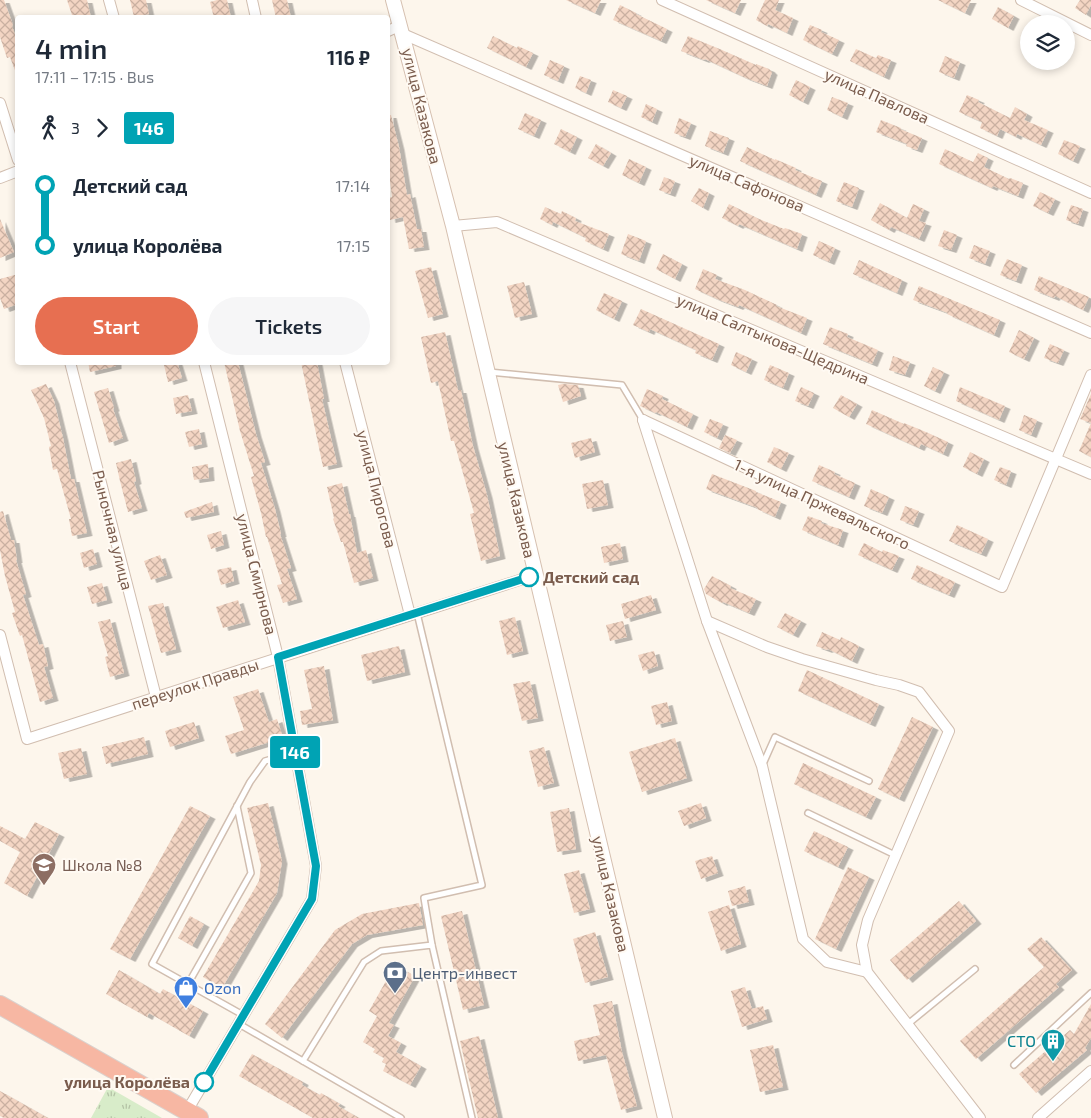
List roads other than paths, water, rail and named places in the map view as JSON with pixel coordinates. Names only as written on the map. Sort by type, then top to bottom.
[{"type":"highway","points":[[0,1005],[193,1114]]},
{"type":"main road","name":"улица Казакова","points":[[393,0],[397,30],[453,226],[665,1118]]},
{"type":"street","points":[[109,0],[113,15]]},
{"type":"street","points":[[252,0],[255,15]]},
{"type":"street","name":"улица Павлова","points":[[662,0],[1091,193]]},
{"type":"street","points":[[1021,0],[1091,35]]},
{"type":"street","name":"улица Сафонова","points":[[397,30],[1091,333]]},
{"type":"street","points":[[0,102],[15,150]]},
{"type":"street","points":[[0,178],[15,172]]},
{"type":"street","name":"улица Салтыкова-Щедрина","points":[[453,226],[498,222],[1091,474]]},
{"type":"street","name":"Рыночная улица","points":[[71,365],[156,697]]},
{"type":"street","name":"улица Смирнова","points":[[193,1114],[241,1019],[312,899],[316,866],[278,657],[205,365]]},
{"type":"street","name":"улица Пирогова","points":[[346,365],[413,614]]},
{"type":"street","points":[[1056,459],[1091,375]]},
{"type":"street","points":[[643,420],[707,621],[762,766],[803,939],[827,962],[867,972]]},
{"type":"street","name":"1-я улица Пржевальского","points":[[643,420],[1002,587],[1056,459]]},
{"type":"street","name":"переулок Правды","points":[[0,635],[27,739],[535,575]]},
{"type":"street","points":[[707,621],[767,647],[802,659],[919,692],[949,731],[868,920],[862,945],[867,972],[980,1118]]},
{"type":"street","points":[[1038,1118],[1091,1071]]},
{"type":"lane","points":[[487,372],[622,385],[643,420]]},
{"type":"lane","points":[[413,614],[482,886],[424,898],[432,945],[472,1118]]},
{"type":"lane","points":[[762,766],[774,737],[870,781]]},
{"type":"lane","points":[[295,752],[265,761],[250,782],[152,964],[188,984],[303,1061],[402,1118]]},
{"type":"lane","points":[[188,984],[250,873],[237,806]]},
{"type":"lane","points":[[808,813],[896,855]]},
{"type":"lane","points":[[303,1061],[364,962],[381,951],[432,945]]},
{"type":"lane","points":[[907,1025],[975,969]]},
{"type":"lane","points":[[1014,1065],[1091,993]]},
{"type":"place","name":"Детский сад","points":[[529,577]]},
{"type":"place","name":"Школа №8","points":[[44,886]]},
{"type":"place","name":"Центр-инвест","points":[[395,994]]},
{"type":"place","name":"Ozon","points":[[186,1009]]},
{"type":"place","name":"СТО","points":[[1053,1062]]},
{"type":"place","name":"улица Королёва","points":[[204,1082]]}]
